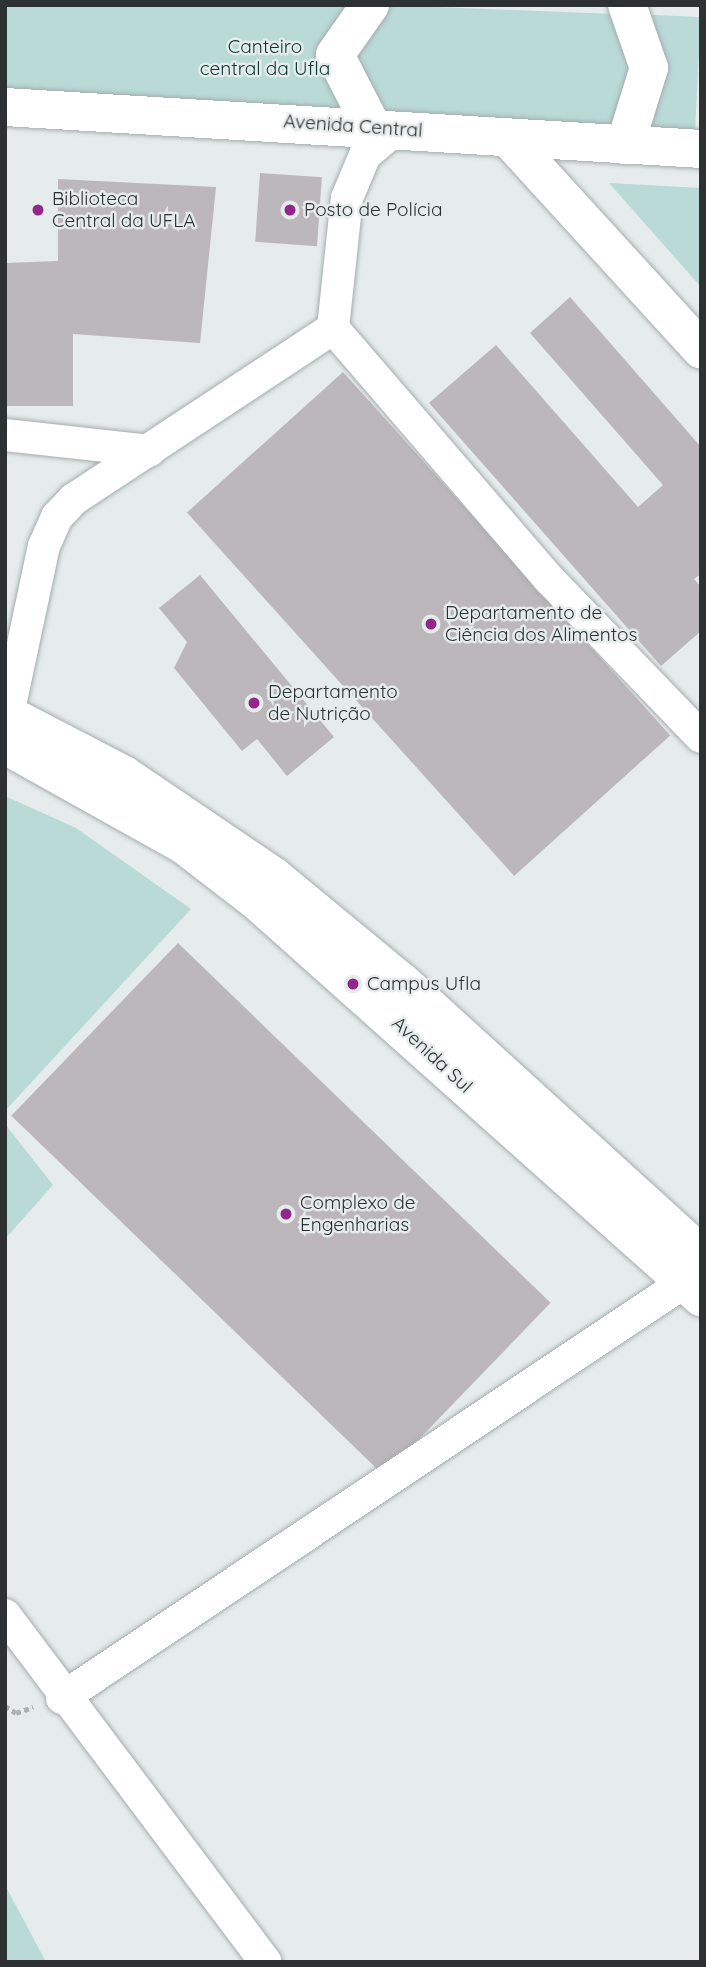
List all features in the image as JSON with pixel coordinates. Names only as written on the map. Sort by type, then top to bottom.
[{"type":"street","points":[[370,5],[335,55],[384,128],[365,155],[347,198],[333,328],[549,579],[701,737]]},
{"type":"street","points":[[625,145],[649,68],[627,5]]},
{"type":"street","name":"Avenida Central","points":[[5,107],[701,149]]},
{"type":"street","points":[[509,139],[701,349]]},
{"type":"street","points":[[6,726],[44,547],[57,517],[74,499],[333,328]]},
{"type":"street","points":[[5,435],[149,451]]},
{"type":"street","name":"Avenida Sul","points":[[6,726],[184,845],[258,902],[697,1276]]},
{"type":"street","points":[[62,1698],[697,1276]]},
{"type":"street","points":[[5,1615],[62,1698],[266,1962]]},
{"type":"green space","name":"Canteiro central da Ufla","points":[[5,5],[354,5],[355,117],[5,95]]},
{"type":"green space","points":[[387,5],[614,14],[636,82],[617,134],[378,116],[343,52]]},
{"type":"green space","points":[[638,14],[701,17],[694,140],[632,137]]},
{"type":"green space","points":[[609,183],[701,188],[701,287]]},
{"type":"green space","points":[[5,796],[76,828],[191,909],[5,1111]]},
{"type":"green space","points":[[5,1124],[53,1185],[5,1239]]},
{"type":"green space","points":[[5,1885],[46,1962],[5,1962]]},
{"type":"building","name":"Posto de Polícia","points":[[260,173],[322,177],[317,246],[255,242]]},
{"type":"building","points":[[58,179],[216,187],[200,343],[73,334],[73,406],[5,406],[5,263],[58,261]]},
{"type":"building","name":"Departamento de Ciência dos Alimentos","points":[[570,297],[701,447],[701,574],[694,579],[701,587],[701,631],[661,666],[429,403],[496,345],[638,507],[663,485],[530,333]]},
{"type":"building","name":"Departamento de Ciência dos Alimentos","points":[[343,372],[670,735],[514,876],[187,513]]},
{"type":"building","name":"Departamento de Nutrição","points":[[200,575],[334,737],[287,776],[257,739],[242,751],[174,668],[187,642],[159,608]]},
{"type":"building","name":"Complexo de Engenharias","points":[[178,943],[551,1303],[384,1475],[11,1116]]},
{"type":"place","name":"Biblioteca Central da UFLA","points":[[38,210]]},
{"type":"place","name":"Posto de Polícia","points":[[290,210]]},
{"type":"place","name":"Departamento de Ciência dos Alimentos","points":[[431,624]]},
{"type":"place","name":"Departamento de Nutrição","points":[[254,703]]},
{"type":"place","name":"Campus Ufla","points":[[353,984]]},
{"type":"place","name":"Complexo de Engenharias","points":[[286,1214]]}]
